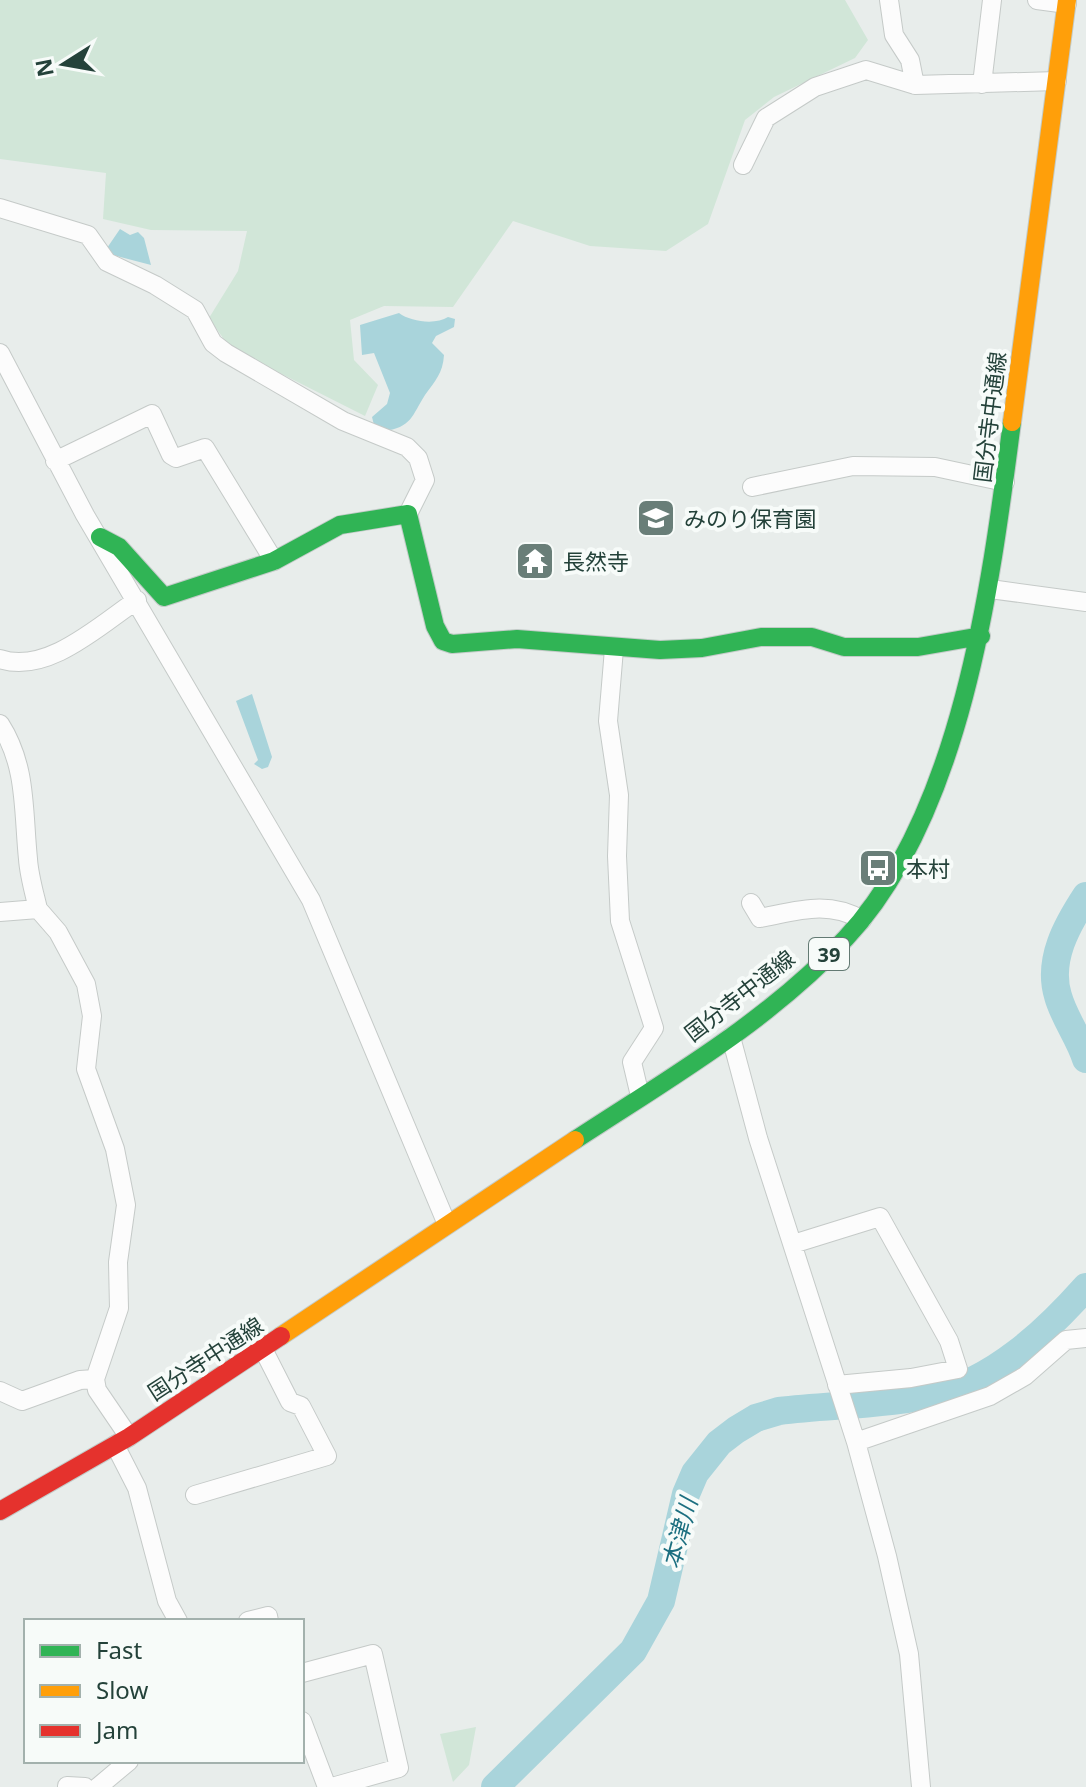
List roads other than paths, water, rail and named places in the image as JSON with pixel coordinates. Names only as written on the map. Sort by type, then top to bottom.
[{"type":"main road","name":"国分寺中通線","points":[[0,1511],[122,1441],[263,1349],[446,1222],[731,1037],[792,989],[862,920],[910,842],[937,773],[981,636],[1005,482],[1067,2]]},
{"type":"main road","points":[[100,537],[119,547],[164,597],[274,561],[340,525],[408,514],[435,626],[443,641],[452,644],[517,639],[614,649],[702,648],[761,637],[812,637],[844,647],[918,647],[981,636]]},
{"type":"street","points":[[889,0],[894,35],[910,60],[915,85]]},
{"type":"street","points":[[982,84],[992,0]]},
{"type":"street","points":[[1037,0],[1067,2]]},
{"type":"street","points":[[743,165],[766,118],[815,87],[866,70],[915,85],[1057,81]]},
{"type":"street","points":[[0,208],[88,235],[107,262],[155,285],[195,310],[213,343],[226,353],[343,421],[407,447],[418,458],[425,480],[408,514]]},
{"type":"street","points":[[0,353],[55,461],[311,900],[446,1222]]},
{"type":"street","points":[[55,461],[152,414],[171,455],[176,458],[205,448],[274,561]]},
{"type":"street","points":[[752,487],[853,466],[935,467],[1005,482]]},
{"type":"street","points":[[990,589],[1086,602]]},
{"type":"street","points":[[0,659],[14,664],[63,649],[137,600]]},
{"type":"street","points":[[614,649],[608,721],[619,795],[617,856],[620,921],[654,1028],[632,1062],[640,1096]]},
{"type":"street","points":[[0,724],[15,747],[25,795],[28,861],[38,909],[74,957],[86,984],[92,1016],[86,1069],[115,1149],[126,1205],[118,1262],[119,1308],[95,1379],[122,1441],[155,1564],[167,1601],[177,1619]]},
{"type":"street","points":[[751,903],[760,918],[822,906],[845,910],[862,920]]},
{"type":"street","points":[[0,912],[38,909]]},
{"type":"street","points":[[731,1037],[856,1442],[909,1654],[921,1787]]},
{"type":"street","points":[[793,1244],[880,1217],[949,1341],[958,1369],[839,1389]]},
{"type":"street","points":[[856,1442],[990,1396],[1025,1376],[1066,1340],[1086,1338]]},
{"type":"street","points":[[195,1495],[327,1456],[301,1406],[290,1402],[263,1349]]},
{"type":"street","points":[[0,1391],[22,1401],[80,1380],[95,1379]]},
{"type":"street","points":[[304,1672],[373,1654],[399,1768],[330,1787],[304,1726]]},
{"type":"street","points":[[98,1787],[127,1763]]},
{"type":"water","points":[[120,229],[130,235],[138,232],[144,238],[151,265],[109,254],[107,248]]},
{"type":"water","points":[[399,313],[424,321],[448,317],[455,319],[454,327],[436,336],[432,343],[444,355],[442,367],[414,414],[406,424],[383,431],[374,425],[372,417],[387,404],[390,393],[374,353],[362,355],[360,325]]},
{"type":"water","points":[[252,694],[272,757],[268,767],[262,769],[254,764],[258,760],[236,701]]},
{"type":"waterway","name":"本津川","points":[[1086,896],[1066,931],[1055,969],[1061,1004],[1086,1059]]},
{"type":"waterway","name":"本津川","points":[[495,1787],[633,1651],[661,1601],[686,1494],[695,1473],[719,1443],[756,1418],[779,1411],[932,1395],[976,1379],[1036,1338],[1086,1287]]},
{"type":"place","name":"みのり保育園","points":[[656,518]]},
{"type":"place","name":"長然寺","points":[[535,561]]},
{"type":"place","name":"本村","points":[[878,868]]}]
